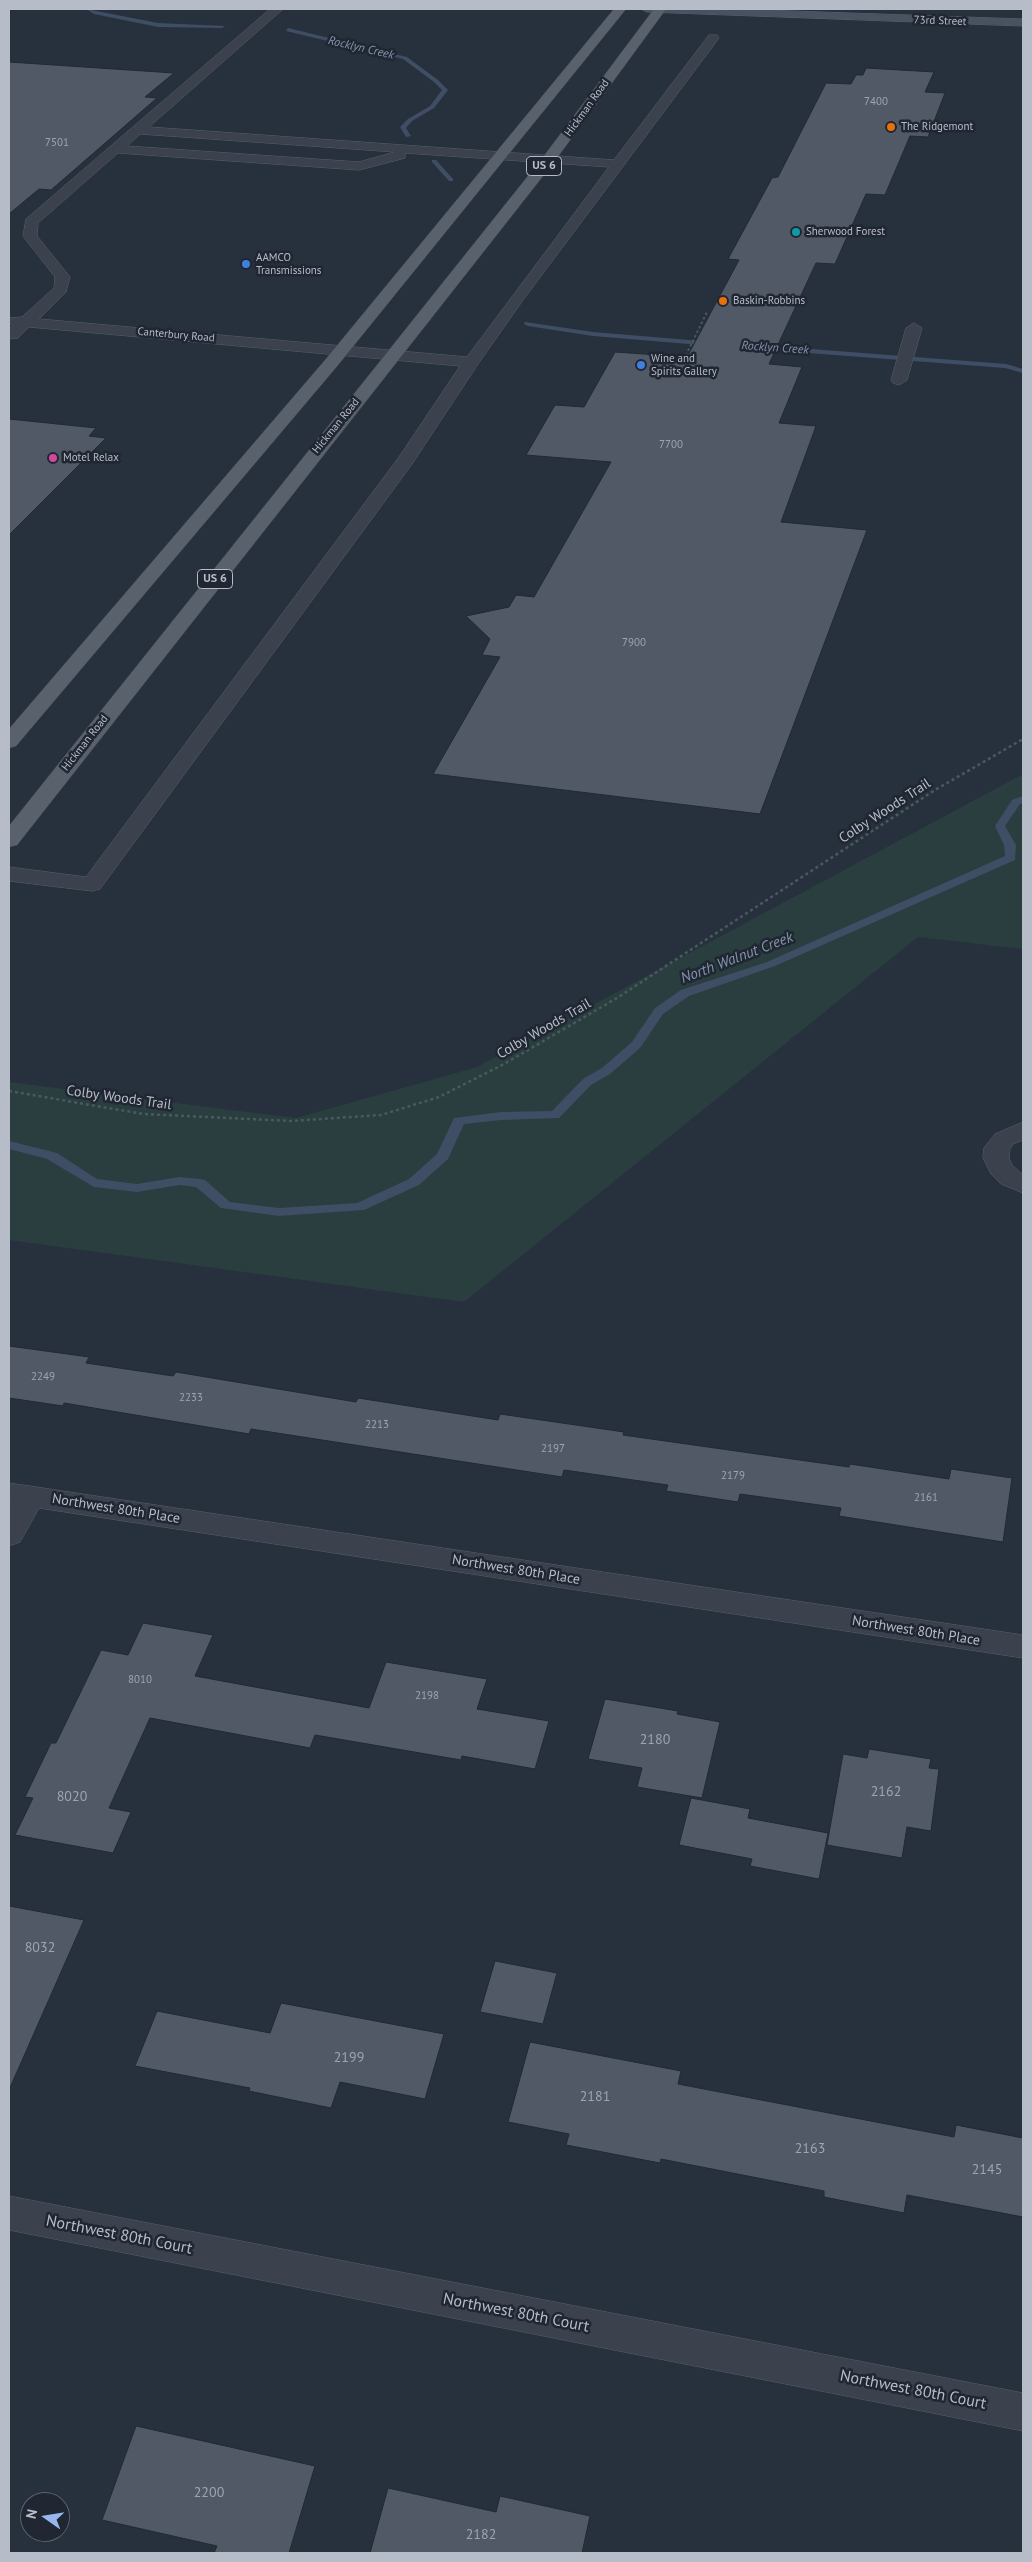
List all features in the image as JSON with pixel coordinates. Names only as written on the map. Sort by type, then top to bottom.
[{"type":"main road","points":[[9,742],[337,356],[620,9]]},
{"type":"main road","name":"73rd Street","points":[[655,9],[1023,23]]},
{"type":"main road","name":"Hickman Road","points":[[9,840],[549,159],[655,9]]},
{"type":"street","points":[[26,322],[61,289],[63,277],[30,236],[31,222],[277,9]]},
{"type":"street","points":[[9,874],[92,884],[406,460],[467,368],[713,38]]},
{"type":"street","points":[[137,130],[619,164]]},
{"type":"street","points":[[115,149],[360,166],[421,150]]},
{"type":"street","name":"Canterbury Road","points":[[10,330],[26,322],[337,356]]},
{"type":"street","points":[[900,375],[914,328]]},
{"type":"street","name":"Canterbury Road","points":[[10,330],[337,356]]},
{"type":"street","points":[[337,356],[467,368]]},
{"type":"street","points":[[1023,1130],[1004,1139],[997,1148],[996,1158],[1000,1168],[1023,1185]]},
{"type":"street","points":[[9,1534],[19,1494]]},
{"type":"street","name":"Northwest 80th Place","points":[[19,1494],[1023,1647]]},
{"type":"street","name":"Northwest 80th Court","points":[[9,2213],[1023,2412]]},
{"type":"path","points":[[703,359],[685,356],[707,312]]},
{"type":"path","name":"Colby Woods Trail","points":[[9,1091],[143,1114],[290,1121],[380,1115],[439,1097],[504,1064],[617,998],[936,790],[1023,739]]},
{"type":"shaded area","points":[[1023,774],[1023,949],[918,937],[464,1302],[9,1240],[9,1082],[296,1118],[477,1067]]},
{"type":"building","points":[[9,62],[174,73],[145,97],[157,98],[51,190],[39,189],[9,214]]},
{"type":"building","points":[[866,68],[934,72],[925,92],[945,93],[928,137],[910,136],[885,195],[866,194],[835,264],[816,263],[769,364],[802,367],[779,423],[816,426],[781,522],[867,530],[760,814],[433,774],[500,657],[482,655],[490,639],[466,616],[509,607],[516,595],[534,597],[611,462],[526,455],[555,405],[584,407],[615,352],[687,357],[739,260],[728,259],[772,178],[778,177],[826,83],[851,84],[856,75],[863,75]]},
{"type":"building","name":"Motel Relax","points":[[9,419],[96,428],[89,436],[106,438],[9,535]]},
{"type":"building","points":[[9,1346],[89,1357],[86,1363],[173,1376],[176,1372],[356,1402],[358,1398],[498,1420],[500,1414],[624,1432],[623,1435],[849,1467],[850,1464],[949,1479],[951,1469],[1012,1478],[1003,1542],[839,1516],[841,1508],[740,1494],[738,1502],[666,1491],[668,1485],[564,1470],[562,1477],[251,1429],[249,1434],[64,1403],[63,1406],[9,1398]]},
{"type":"building","points":[[143,1623],[213,1635],[195,1676],[369,1708],[386,1662],[487,1679],[477,1709],[549,1721],[535,1769],[462,1756],[461,1760],[315,1735],[310,1748],[150,1718],[109,1808],[131,1812],[113,1853],[15,1835],[33,1798],[25,1797],[51,1743],[56,1743],[101,1650],[128,1655]]},
{"type":"building","points":[[605,1699],[678,1711],[677,1714],[720,1722],[702,1798],[637,1787],[642,1768],[588,1759]]},
{"type":"building","points":[[869,1749],[931,1759],[929,1768],[939,1769],[931,1831],[907,1827],[902,1858],[827,1845],[843,1754],[867,1758]]},
{"type":"building","points":[[691,1798],[750,1809],[748,1818],[828,1833],[819,1879],[750,1866],[752,1859],[679,1845]]},
{"type":"building","points":[[9,1906],[84,1920],[9,2090]]},
{"type":"building","points":[[495,1961],[557,1973],[543,2024],[480,2012]]},
{"type":"building","points":[[281,2003],[444,2034],[425,2099],[340,2082],[331,2108],[249,2091],[250,2088],[135,2066],[157,2011],[270,2033]]},
{"type":"building","points":[[530,2042],[681,2071],[678,2084],[954,2137],[956,2125],[1023,2138],[1023,2217],[907,2195],[904,2213],[824,2197],[824,2191],[661,2159],[660,2163],[566,2145],[569,2134],[508,2122]]},
{"type":"building","points":[[136,2426],[315,2466],[289,2553],[214,2553],[217,2546],[102,2520]]},
{"type":"building","points":[[388,2488],[496,2512],[500,2496],[590,2516],[582,2553],[370,2553]]},
{"type":"waterway","name":"Rocklyn Creek","points":[[89,9],[94,12],[158,25],[222,26]]},
{"type":"waterway","name":"Rocklyn Creek","points":[[288,30],[303,32],[335,42],[405,58],[436,81],[445,90],[432,107],[410,120],[402,128],[408,136]]},
{"type":"waterway","name":"Rocklyn Creek","points":[[434,161],[451,180]]},
{"type":"waterway","name":"Rocklyn Creek","points":[[528,324],[593,334],[713,344]]},
{"type":"waterway","name":"Rocklyn Creek","points":[[759,347],[1006,366],[1023,371]]},
{"type":"waterway","name":"North Walnut Creek","points":[[9,1145],[52,1156],[94,1183],[137,1188],[179,1181],[200,1183],[226,1205],[279,1212],[359,1207],[414,1182],[443,1156],[459,1121],[501,1116],[555,1115],[587,1082],[606,1071],[636,1045],[659,1011],[685,993],[771,964],[1011,858],[1010,845],[1000,826],[1016,802],[1023,799]]},
{"type":"place","name":"The Ridgemont","points":[[891,127]]},
{"type":"place","name":"Sherwood Forest","points":[[796,232]]},
{"type":"place","name":"AAMCO Transmissions","points":[[246,264]]},
{"type":"place","name":"Baskin-Robbins","points":[[723,301]]},
{"type":"place","name":"Wine and Spirits Gallery","points":[[641,365]]},
{"type":"place","name":"Motel Relax","points":[[53,458]]}]
